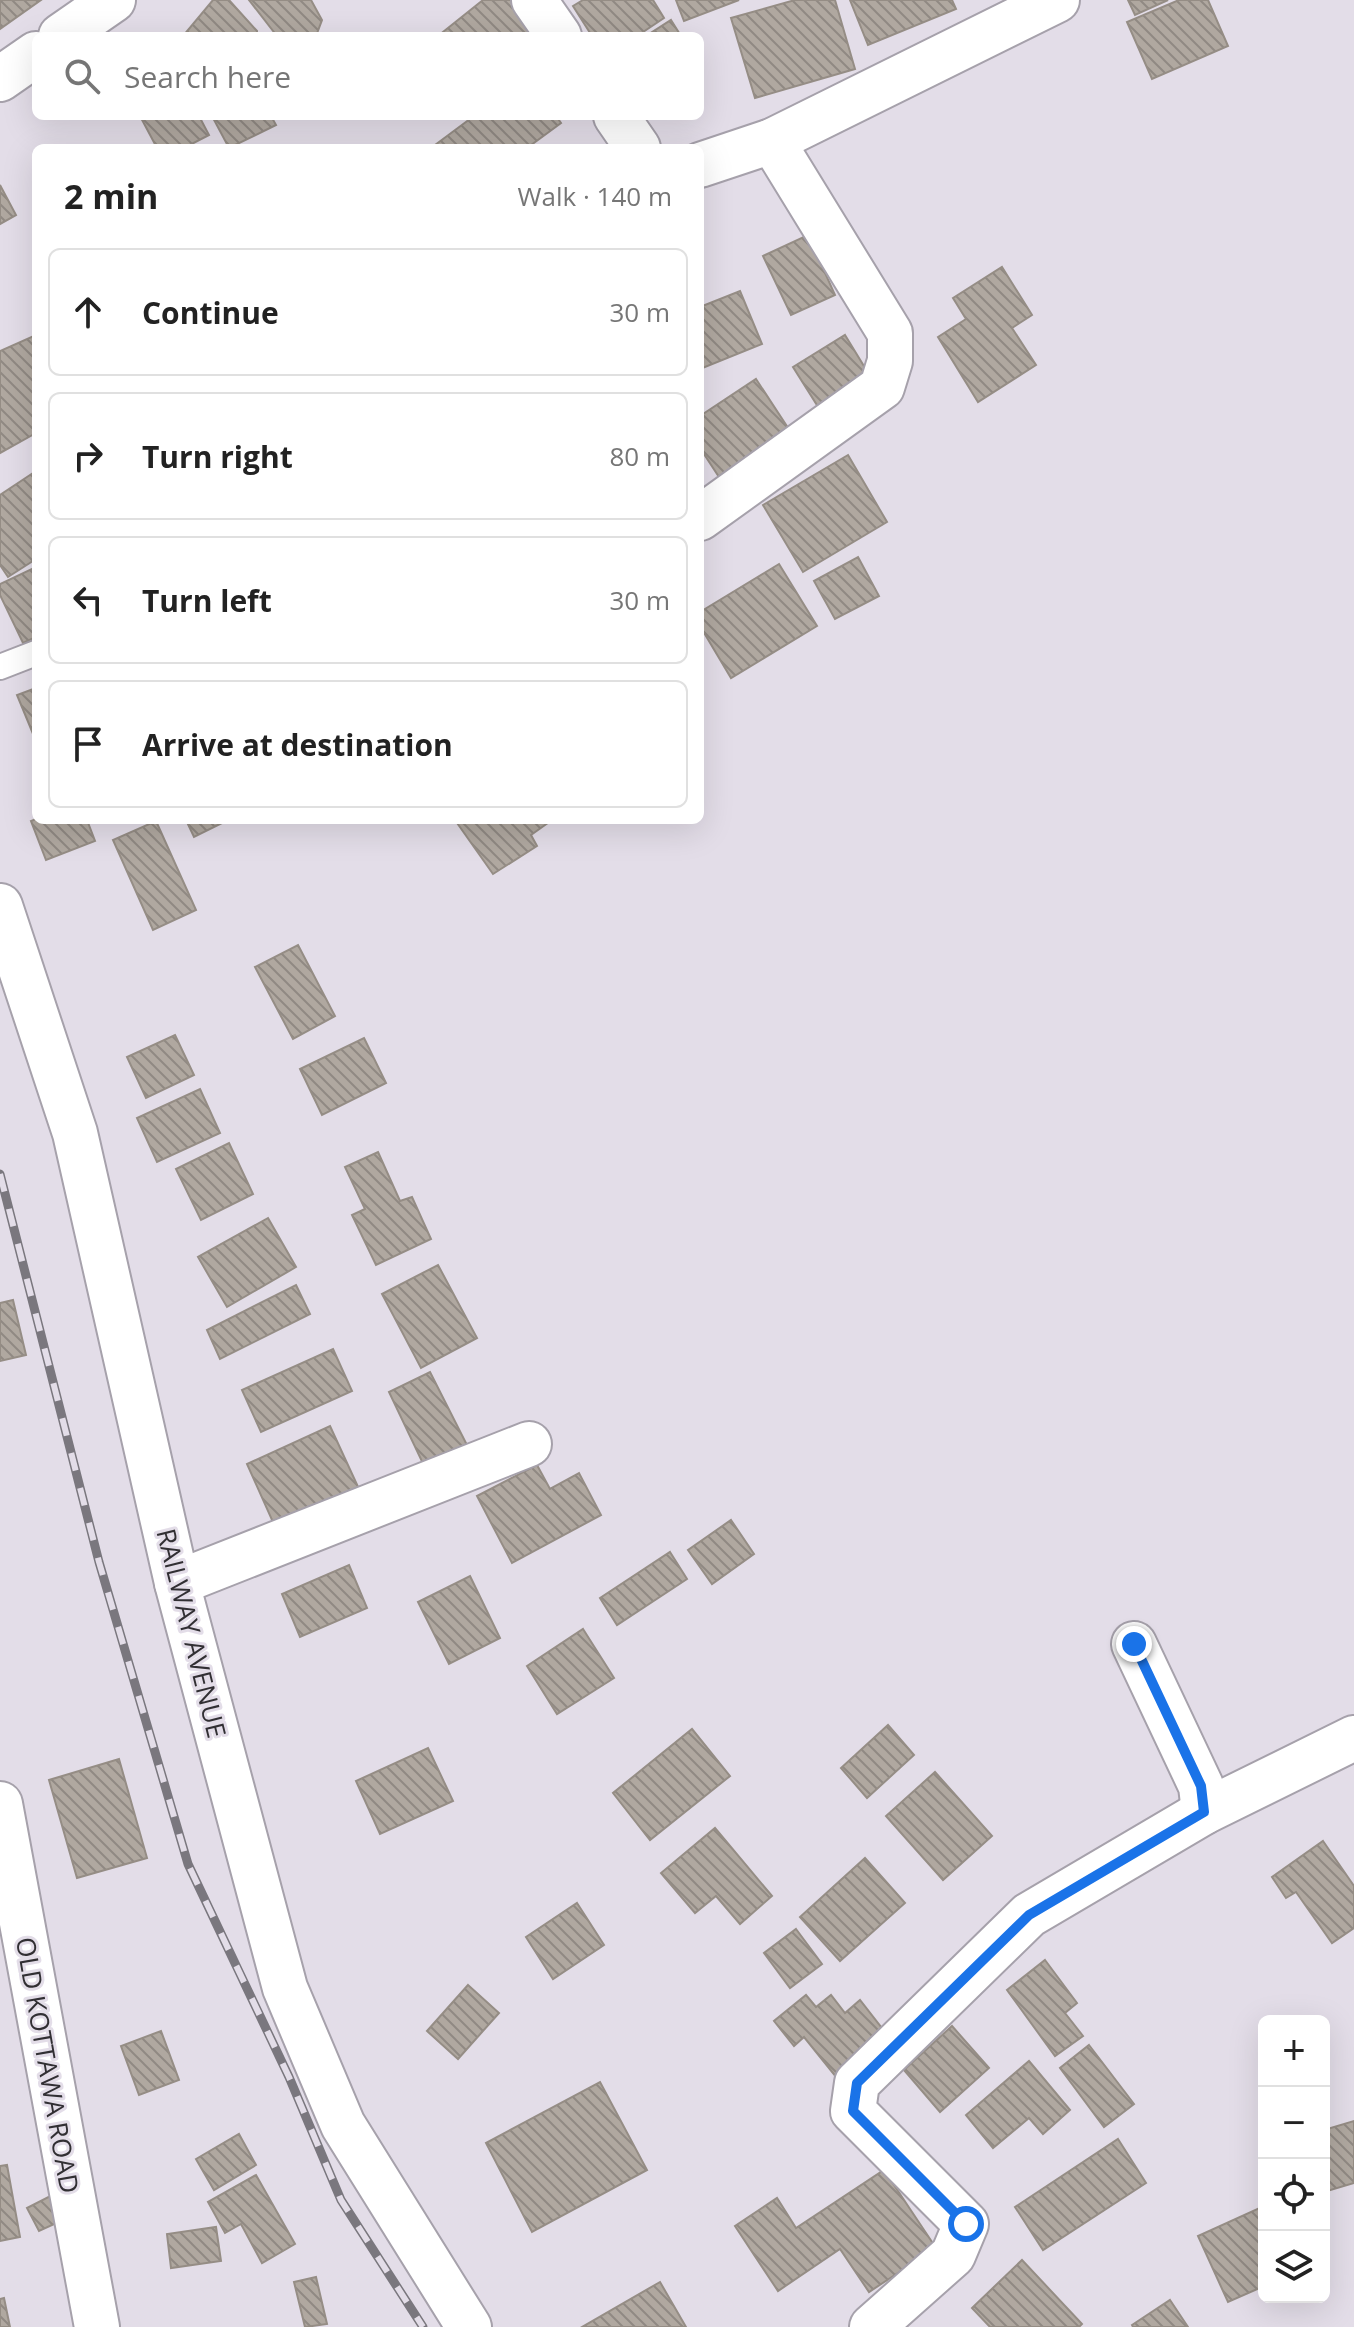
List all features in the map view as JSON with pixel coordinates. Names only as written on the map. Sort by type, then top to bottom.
[{"type":"street","points":[[67,32],[113,0]]},
{"type":"street","points":[[534,0],[556,32]]},
{"type":"street","points":[[704,164],[772,141],[1057,0]]},
{"type":"street","points":[[0,79],[32,57]]},
{"type":"street","points":[[619,120],[635,144]]},
{"type":"street","points":[[704,515],[882,387],[890,361],[890,333],[772,141]]},
{"type":"street","name":"RAILWAY AVENUE","points":[[0,906],[75,1133],[177,1583],[285,1988],[343,2125],[469,2327]]},
{"type":"street","points":[[177,1583],[529,1444]]},
{"type":"street","points":[[1134,1644],[1201,1786],[1204,1812]]},
{"type":"street","points":[[872,2327],[953,2255],[966,2224],[853,2111],[857,2083],[1029,1915],[1204,1812],[1354,1738]]},
{"type":"street","name":"OLD KOTTAWA ROAD","points":[[0,1804],[97,2327]]},
{"type":"lane","points":[[0,667],[32,655]]},
{"type":"building","points":[[0,0],[41,0],[0,29]]},
{"type":"building","points":[[213,0],[229,0],[257,31],[257,32],[186,32]]},
{"type":"building","points":[[249,0],[311,0],[322,20],[318,32],[274,32]]},
{"type":"building","points":[[483,0],[526,0],[546,32],[443,32]]},
{"type":"building","points":[[583,0],[653,0],[664,18],[643,32],[589,32],[573,6]]},
{"type":"building","points":[[676,0],[739,0],[684,21]]},
{"type":"building","points":[[795,0],[835,0],[855,69],[755,98],[731,18]]},
{"type":"building","points":[[850,0],[952,0],[956,9],[868,45]]},
{"type":"building","points":[[1128,0],[1168,0],[1135,15]]},
{"type":"building","points":[[1179,0],[1208,0],[1228,46],[1152,79],[1127,22]]},
{"type":"building","points":[[671,20],[678,32],[652,32]]},
{"type":"building","points":[[142,120],[201,120],[209,135],[192,144],[155,144]]},
{"type":"building","points":[[214,120],[273,120],[276,125],[237,144],[227,144]]},
{"type":"building","points":[[469,120],[559,120],[561,123],[532,144],[436,144]]},
{"type":"building","points":[[0,185],[16,215],[0,224]]},
{"type":"building","points":[[808,235],[835,295],[791,315],[763,256]]},
{"type":"building","points":[[1002,267],[1032,315],[1012,328],[1036,365],[978,402],[938,337],[966,319],[953,298]]},
{"type":"building","points":[[740,291],[762,344],[704,367],[704,305]]},
{"type":"building","points":[[845,335],[873,381],[822,413],[793,367]]},
{"type":"building","points":[[32,337],[32,435],[0,453],[0,351]]},
{"type":"building","points":[[756,379],[794,437],[723,483],[704,454],[704,413]]},
{"type":"building","points":[[848,455],[887,522],[803,572],[763,505]]},
{"type":"building","points":[[32,474],[32,562],[8,577],[0,565],[0,495]]},
{"type":"building","points":[[858,557],[879,596],[835,619],[814,581]]},
{"type":"building","points":[[779,564],[817,626],[731,678],[704,633],[704,610]]},
{"type":"building","points":[[32,569],[32,639],[23,643],[0,595],[0,584]]},
{"type":"building","points":[[32,689],[32,731],[17,695]]},
{"type":"building","points":[[32,824],[89,824],[95,841],[46,860]]},
{"type":"building","points":[[149,824],[157,824],[196,910],[153,930],[113,840]]},
{"type":"building","points":[[188,824],[220,824],[194,837]]},
{"type":"building","points":[[458,824],[546,824],[531,835],[537,846],[493,874]]},
{"type":"building","points":[[298,945],[335,1016],[293,1039],[255,967]]},
{"type":"building","points":[[175,1035],[194,1075],[146,1098],[127,1057]]},
{"type":"building","points":[[364,1038],[386,1083],[322,1115],[300,1069]]},
{"type":"building","points":[[200,1089],[220,1133],[157,1162],[137,1118]]},
{"type":"building","points":[[229,1143],[253,1194],[201,1220],[176,1169]]},
{"type":"building","points":[[378,1152],[400,1201],[412,1197],[431,1239],[376,1265],[352,1215],[365,1209],[345,1167]]},
{"type":"building","points":[[268,1218],[296,1267],[227,1307],[198,1257]]},
{"type":"building","points":[[438,1265],[477,1338],[421,1368],[382,1294]]},
{"type":"building","points":[[296,1285],[310,1314],[220,1359],[207,1330]]},
{"type":"building","points":[[13,1300],[26,1355],[0,1361],[0,1303]]},
{"type":"building","points":[[333,1349],[352,1391],[261,1432],[242,1390]]},
{"type":"building","points":[[430,1372],[470,1451],[427,1472],[389,1392]]},
{"type":"building","points":[[330,1426],[365,1502],[281,1540],[247,1464]]},
{"type":"building","points":[[537,1465],[550,1489],[579,1473],[601,1515],[512,1563],[477,1496]]},
{"type":"building","points":[[731,1520],[754,1554],[712,1584],[688,1550]]},
{"type":"building","points":[[670,1552],[687,1579],[617,1625],[600,1598]]},
{"type":"building","points":[[349,1565],[367,1608],[300,1637],[282,1594]]},
{"type":"building","points":[[470,1576],[500,1638],[449,1664],[418,1602]]},
{"type":"building","points":[[583,1629],[614,1678],[557,1714],[527,1666]]},
{"type":"building","points":[[888,1725],[914,1755],[867,1798],[841,1768]]},
{"type":"building","points":[[692,1729],[730,1776],[650,1840],[613,1793]]},
{"type":"building","points":[[428,1748],[453,1801],[380,1834],[356,1781]]},
{"type":"building","points":[[119,1759],[147,1858],[77,1878],[49,1780]]},
{"type":"building","points":[[935,1772],[992,1836],[943,1880],[886,1816]]},
{"type":"building","points":[[715,1828],[772,1896],[740,1924],[716,1896],[695,1913],[661,1873]]},
{"type":"building","points":[[1323,1841],[1354,1886],[1354,1928],[1332,1943],[1296,1892],[1286,1898],[1272,1877]]},
{"type":"building","points":[[865,1858],[905,1903],[840,1961],[800,1917]]},
{"type":"building","points":[[577,1903],[604,1945],[553,1979],[526,1937]]},
{"type":"building","points":[[796,1929],[822,1964],[790,1988],[764,1953]]},
{"type":"building","points":[[1045,1960],[1077,2003],[1065,2013],[1083,2036],[1055,2056],[1007,1990]]},
{"type":"building","points":[[468,1985],[499,2013],[458,2059],[427,2031]]},
{"type":"building","points":[[806,1995],[816,2007],[831,1995],[845,2013],[860,2000],[892,2041],[841,2083],[804,2037],[794,2046],[774,2021]]},
{"type":"building","points":[[952,2026],[989,2068],[940,2112],[904,2070]]},
{"type":"building","points":[[161,2031],[179,2080],[139,2095],[121,2046]]},
{"type":"building","points":[[1089,2045],[1134,2104],[1104,2127],[1060,2068]]},
{"type":"building","points":[[1029,2061],[1070,2110],[1043,2134],[1029,2118],[993,2148],[966,2115]]},
{"type":"building","points":[[600,2082],[647,2170],[532,2232],[486,2143]]},
{"type":"building","points":[[1354,2121],[1354,2183],[1330,2190],[1330,2159],[1330,2128]]},
{"type":"building","points":[[239,2134],[256,2165],[214,2190],[196,2159]]},
{"type":"building","points":[[1118,2139],[1146,2183],[1043,2250],[1015,2207]]},
{"type":"building","points":[[7,2165],[20,2237],[0,2241],[0,2166]]},
{"type":"building","points":[[884,2170],[936,2248],[869,2292],[840,2249],[778,2291],[735,2226],[777,2198],[796,2228]]},
{"type":"building","points":[[256,2175],[295,2244],[262,2263],[241,2224],[225,2233],[208,2202]]},
{"type":"building","points":[[62,2190],[74,2215],[39,2231],[27,2208]]},
{"type":"building","points":[[1258,2209],[1258,2289],[1228,2302],[1198,2236]]},
{"type":"building","points":[[216,2227],[221,2261],[171,2268],[167,2234]]},
{"type":"building","points":[[1022,2260],[1082,2324],[1079,2327],[990,2327],[972,2308]]},
{"type":"building","points":[[316,2277],[327,2324],[305,2327],[294,2282]]},
{"type":"building","points":[[660,2282],[686,2327],[582,2327]]},
{"type":"building","points":[[4,2298],[10,2327],[0,2327],[0,2299]]},
{"type":"building","points":[[1170,2300],[1188,2327],[1133,2327],[1132,2325]]},
{"type":"railway","points":[[0,1174],[99,1562],[188,1864],[289,2077],[341,2200],[423,2327]]},
{"type":"route","points":[[966,2224],[853,2111],[857,2083],[1029,1915],[1204,1812],[1201,1786],[1134,1644]]}]
